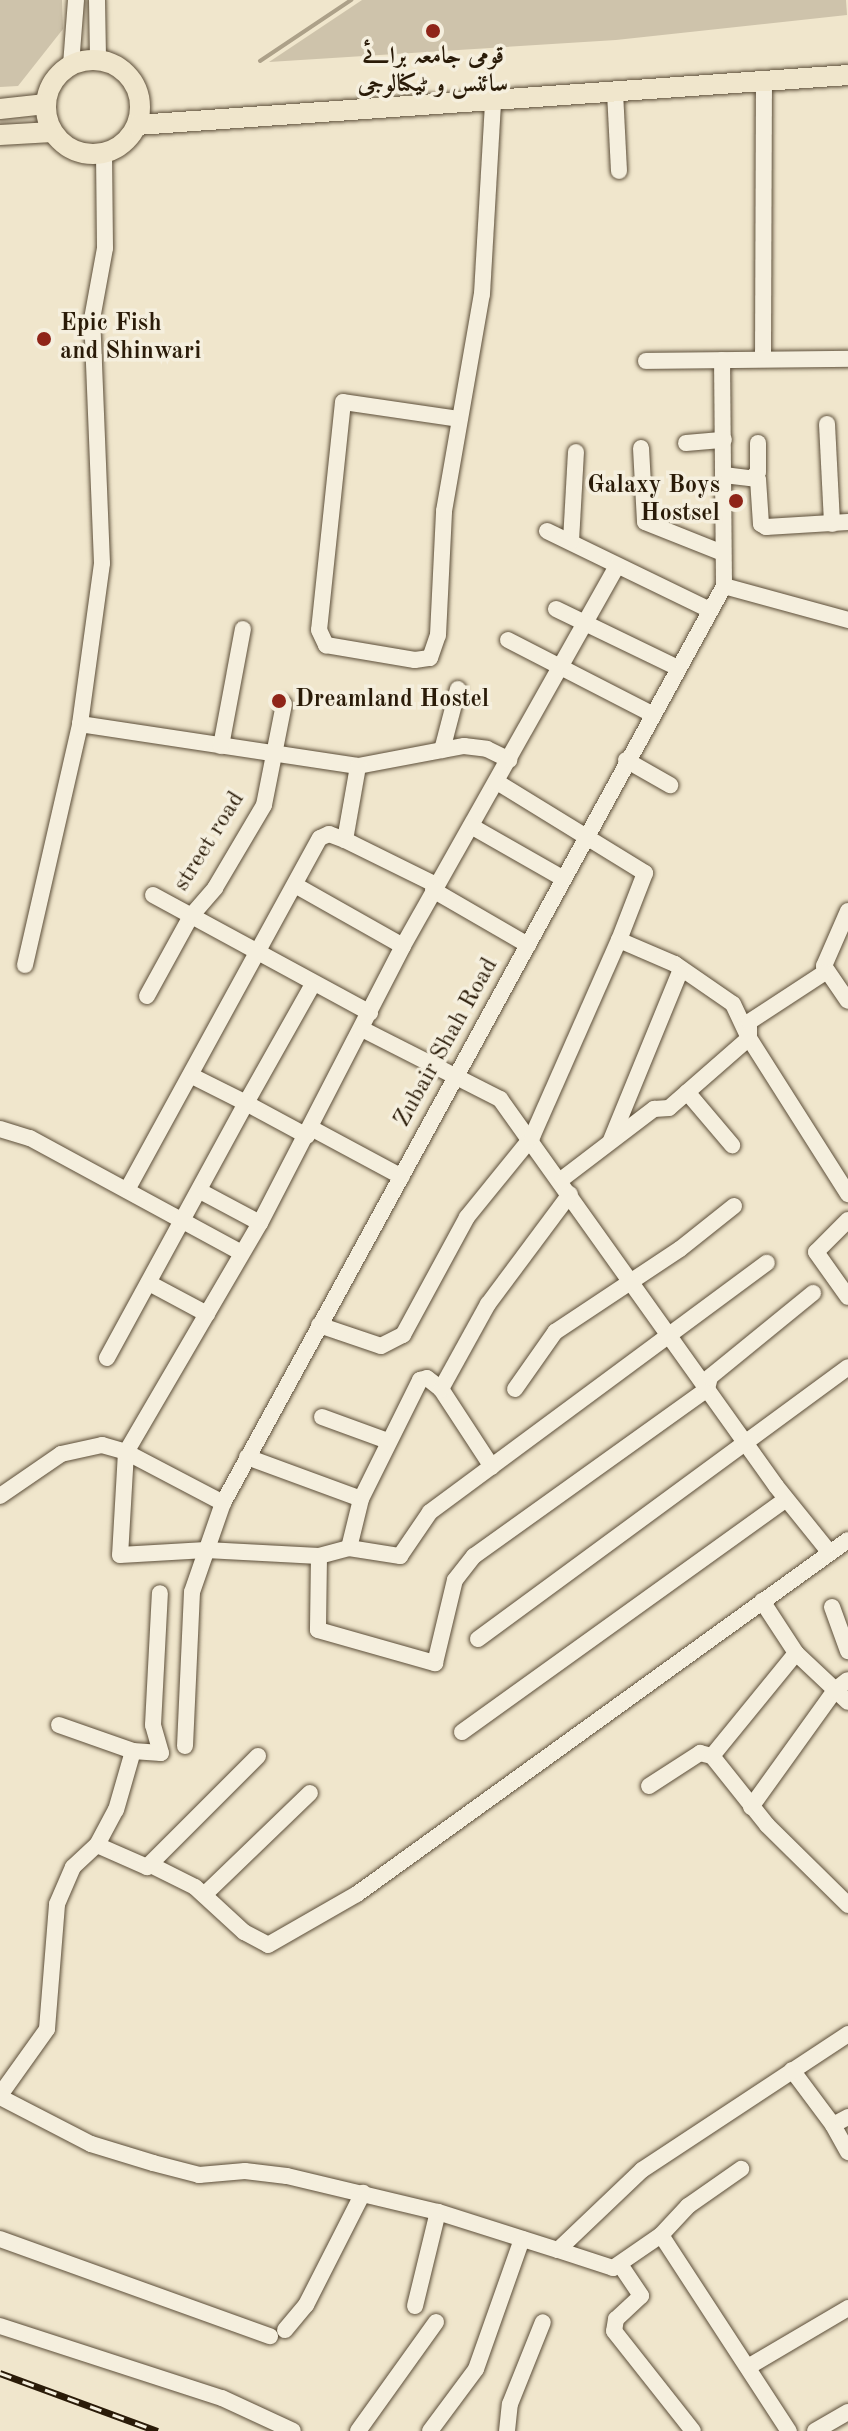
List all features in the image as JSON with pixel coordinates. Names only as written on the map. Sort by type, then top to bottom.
[{"type":"main road","points":[[98,60],[120,68],[135,85],[137,125],[130,138],[104,154],[75,152],[52,132],[46,104],[58,75],[71,65],[98,60]]},
{"type":"main road","points":[[137,125],[848,75]]},
{"type":"main road","points":[[0,109],[46,104]]},
{"type":"main road","points":[[0,135],[52,132]]},
{"type":"street","points":[[71,65],[76,0]]},
{"type":"street","points":[[97,0],[98,60]]},
{"type":"street","points":[[763,359],[764,81]]},
{"type":"street","points":[[615,92],[619,171]]},
{"type":"street","points":[[459,419],[343,402],[319,630],[326,645],[430,658],[438,635],[444,511],[482,294],[493,102]]},
{"type":"street","points":[[25,965],[80,724],[102,563],[92,319],[105,248],[104,154]]},
{"type":"street","points":[[646,361],[848,359]]},
{"type":"street","points":[[722,360],[724,586],[848,620]]},
{"type":"street","points":[[724,475],[753,477],[760,484],[761,524],[840,523],[827,424]]},
{"type":"street","points":[[686,443],[724,440]]},
{"type":"street","points":[[753,477],[758,472],[758,443]]},
{"type":"street","points":[[641,448],[645,522],[723,553]]},
{"type":"street","points":[[571,541],[576,452]]},
{"type":"street","points":[[547,531],[710,610]]},
{"type":"street","points":[[617,566],[564,668],[403,946],[260,1223],[126,1452],[120,1555],[206,1550],[319,1556],[349,1548],[400,1556],[430,1512],[767,1263]]},
{"type":"street","name":"Zubair Shah Road","points":[[185,1746],[192,1592],[223,1503],[458,1075],[676,667],[724,586]]},
{"type":"street","points":[[556,609],[676,667]]},
{"type":"street","points":[[221,746],[243,629]]},
{"type":"street","points":[[508,640],[652,714]]},
{"type":"street","points":[[442,750],[458,689]]},
{"type":"street","name":"street road","points":[[147,996],[191,916],[215,888],[264,805],[284,704]]},
{"type":"street","points":[[80,724],[358,766],[442,750],[487,749],[510,760]]},
{"type":"street","points":[[626,760],[670,785]]},
{"type":"street","points":[[345,840],[358,766]]},
{"type":"street","points":[[319,1325],[381,1346],[403,1335],[467,1217],[532,1137],[619,940],[645,873],[587,834],[497,782]]},
{"type":"street","points":[[471,826],[562,878]]},
{"type":"street","points":[[127,1190],[320,838],[329,834],[345,840],[435,888],[528,945]]},
{"type":"street","points":[[295,885],[403,946]]},
{"type":"street","points":[[153,895],[370,1013]]},
{"type":"street","points":[[441,1389],[488,1304],[566,1187],[611,1141],[687,1092],[749,1038],[749,1022],[824,973],[848,911]]},
{"type":"street","points":[[619,940],[681,969],[733,1004],[749,1038],[848,1194]]},
{"type":"street","points":[[611,1141],[681,969]]},
{"type":"street","points":[[824,973],[848,1001]]},
{"type":"street","points":[[107,1358],[313,984]]},
{"type":"street","points":[[362,1029],[458,1075],[500,1099],[532,1137],[630,1283],[746,1444],[830,1553]]},
{"type":"street","points":[[192,1076],[402,1177]]},
{"type":"street","points":[[687,1092],[732,1145]]},
{"type":"street","points":[[0,1129],[30,1138],[242,1253]]},
{"type":"street","points":[[200,1191],[260,1223]]},
{"type":"street","points":[[515,1389],[555,1332],[630,1283],[734,1206]]},
{"type":"street","points":[[848,1220],[816,1252],[848,1297]]},
{"type":"street","points":[[149,1283],[207,1314]]},
{"type":"street","points":[[319,1556],[318,1630],[435,1663],[455,1580],[474,1556],[707,1389],[710,1377],[813,1293]]},
{"type":"street","points":[[478,1639],[848,1367]]},
{"type":"street","points":[[349,1548],[361,1499],[420,1380],[427,1378],[441,1389],[492,1467]]},
{"type":"street","points":[[322,1417],[388,1441]]},
{"type":"street","points":[[0,1496],[80,1446],[126,1452],[223,1503]]},
{"type":"street","points":[[247,1457],[361,1499]]},
{"type":"street","points":[[462,1732],[786,1499]]},
{"type":"street","points":[[151,1865],[204,1895],[244,1932],[268,1945],[357,1894],[848,1540]]},
{"type":"street","points":[[59,1725],[133,1751],[161,1753],[153,1725],[160,1593]]},
{"type":"street","points":[[762,1601],[796,1653],[842,1685],[848,1702]]},
{"type":"street","points":[[832,1607],[848,1651]]},
{"type":"street","points":[[712,1756],[796,1653]]},
{"type":"street","points":[[751,1807],[842,1685]]},
{"type":"street","points":[[133,1751],[116,1810],[97,1845],[73,1867],[57,1904],[47,2029],[0,2096],[91,2144],[168,2167],[199,2175],[245,2171],[287,2176],[438,2212],[558,2250],[621,2266],[641,2296],[616,2319],[614,2331],[693,2431]]},
{"type":"street","points":[[649,1786],[700,1753],[712,1756],[751,1807],[844,1894]]},
{"type":"street","points":[[97,1845],[144,1867],[151,1865],[258,1756]]},
{"type":"street","points":[[204,1895],[310,1793]]},
{"type":"street","points":[[558,2250],[642,2170],[848,2034]]},
{"type":"street","points":[[792,2070],[841,2121],[848,2152]]},
{"type":"street","points":[[621,2266],[661,2235],[688,2206],[741,2169]]},
{"type":"street","points":[[0,2239],[278,2333],[306,2305],[363,2193]]},
{"type":"street","points":[[415,2306],[438,2212]]},
{"type":"street","points":[[661,2235],[789,2431]]},
{"type":"street","points":[[430,2431],[476,2369],[522,2239]]},
{"type":"street","points":[[748,2367],[848,2308]]},
{"type":"street","points":[[358,2431],[436,2322]]},
{"type":"street","points":[[507,2431],[510,2404],[543,2322]]},
{"type":"street","points":[[0,2326],[222,2398],[293,2431]]},
{"type":"street","points":[[822,2430],[848,2412]]},
{"type":"shaded area","points":[[0,0],[62,0],[63,29],[18,86],[0,87]]},
{"type":"shaded area","points":[[362,0],[846,0],[847,15],[616,40],[269,62]]},
{"type":"waterway","points":[[260,61],[351,0]]},
{"type":"railway","points":[[0,2373],[158,2431]]},
{"type":"place","name":"قومی جامعہ برائے سائنس و ٹیکنالوجی","points":[[433,31]]},
{"type":"place","name":"Epic Fish and Shinwari","points":[[44,339]]},
{"type":"place","name":"Galaxy Boys Hostsel","points":[[736,501]]},
{"type":"place","name":"Dreamland Hostel","points":[[279,701]]}]
